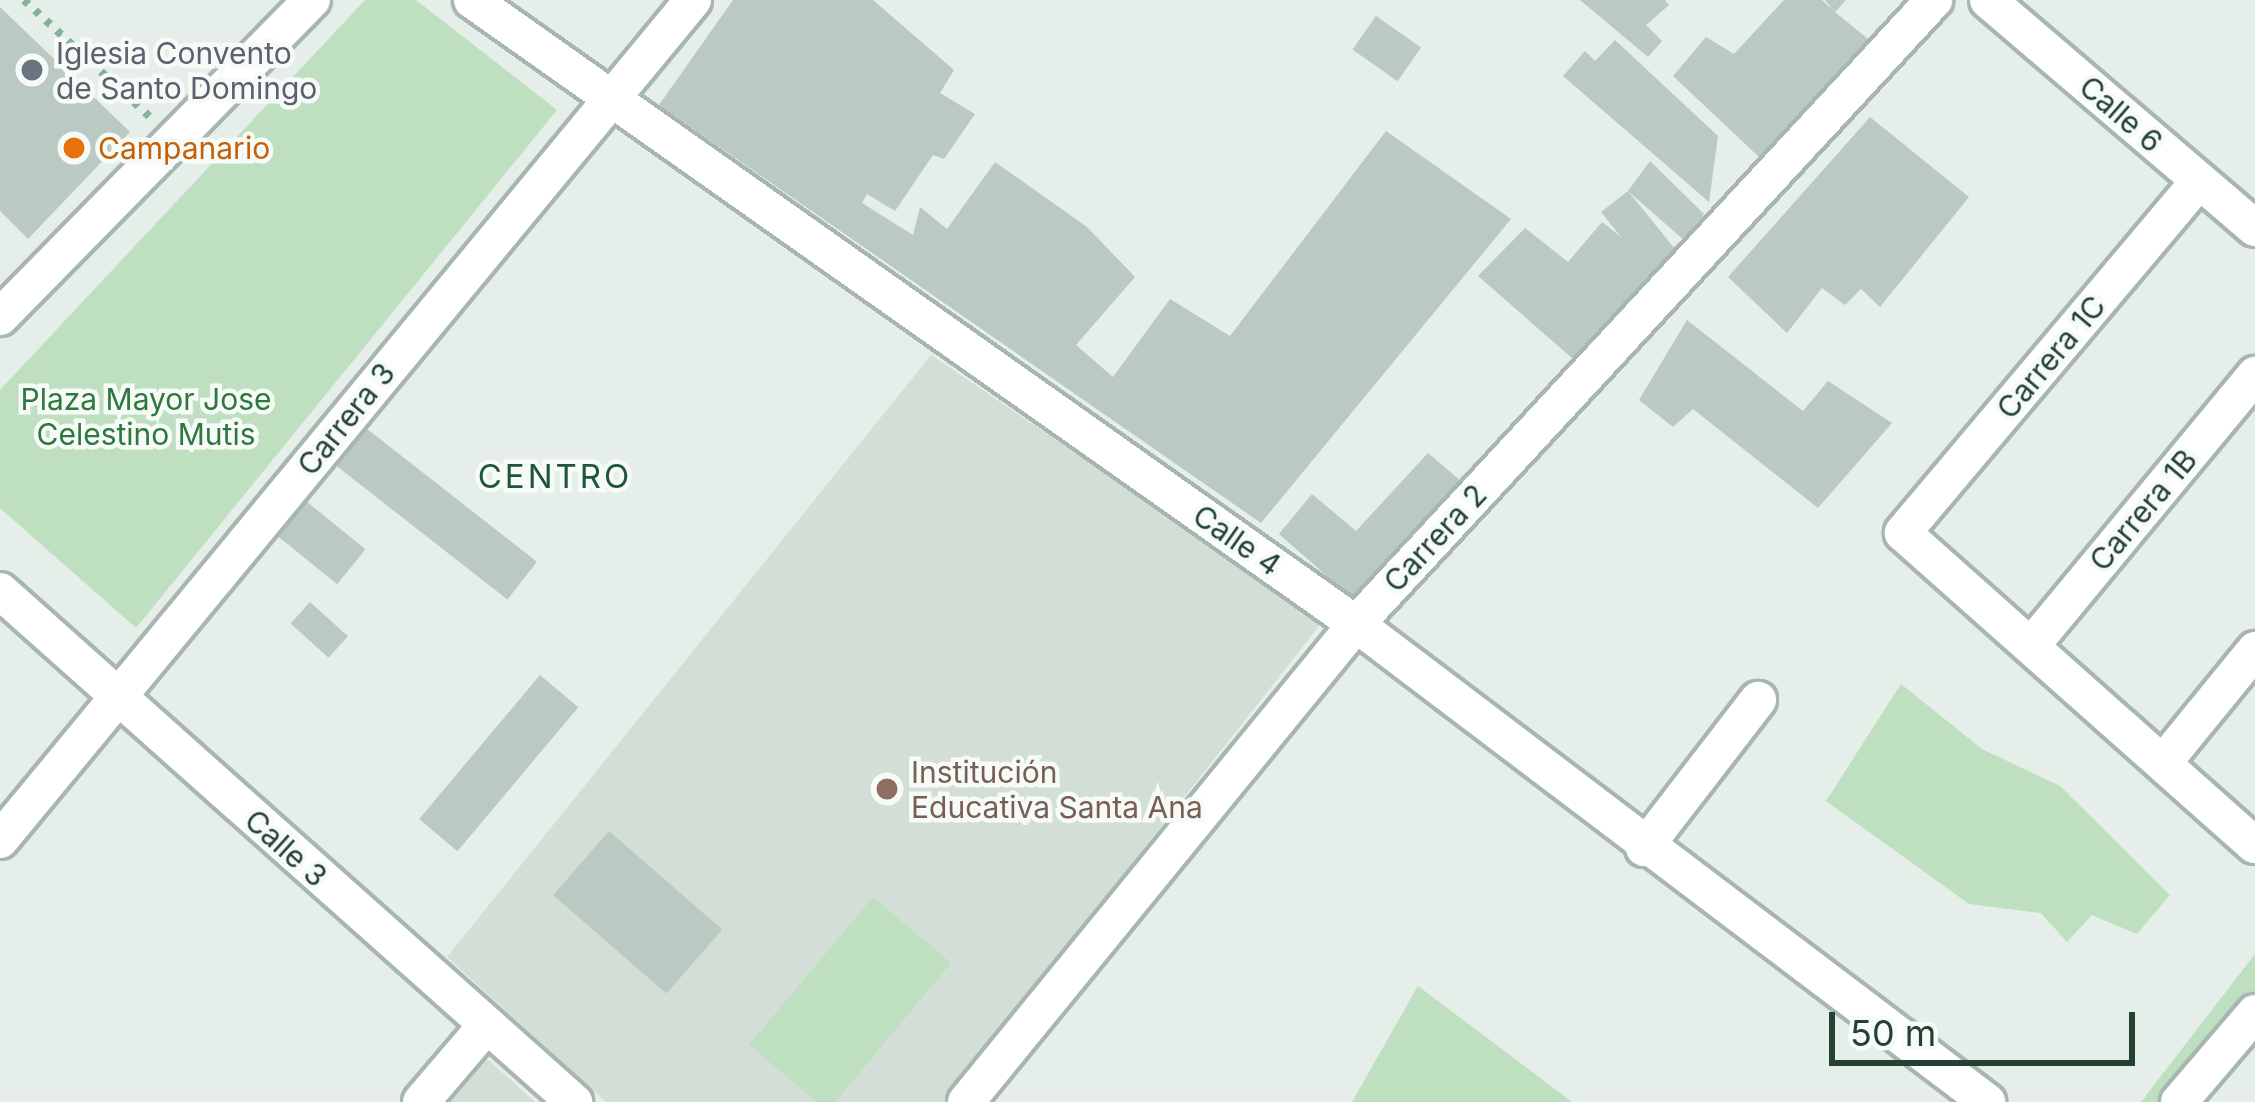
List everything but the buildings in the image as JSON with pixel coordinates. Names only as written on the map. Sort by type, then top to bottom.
[{"type":"street","points":[[0,317],[312,0]]},
{"type":"street","name":"Calle 4","points":[[472,0],[1356,624],[1643,848],[1987,1102]]},
{"type":"street","name":"Carrera 3","points":[[0,840],[609,96],[693,0]]},
{"type":"street","name":"Carrera 2","points":[[966,1102],[1356,624],[1934,0]]},
{"type":"street","name":"Calle 6","points":[[1988,0],[2199,182],[2248,209]]},
{"type":"street","name":"Carrera 1C","points":[[2031,646],[1904,533],[2199,182]]},
{"type":"street","name":"Carrera 1B","points":[[2031,646],[2255,375]]},
{"type":"street","name":"Calle 3","points":[[0,591],[574,1102]]},
{"type":"street","points":[[2031,646],[2255,845]]},
{"type":"street","points":[[2162,763],[2255,650]]},
{"type":"street","points":[[1643,848],[1758,700]]},
{"type":"street","points":[[2179,1102],[2255,1012]]},
{"type":"street","points":[[421,1102],[485,1027]]},
{"type":"path","points":[[24,0],[174,140]]},
{"type":"shaded area","name":"Institución Educativa Santa Ana","points":[[931,355],[1323,621],[944,1102],[606,1102],[447,957]]},
{"type":"shaded area","points":[[487,1059],[535,1102],[450,1102]]},
{"type":"green space","name":"Plaza Mayor Jose Celestino Mutis","points":[[365,0],[416,0],[557,110],[136,628],[0,508],[0,390]]},
{"type":"green space","points":[[1901,684],[1982,749],[2060,786],[2170,895],[2137,934],[2092,915],[2067,942],[2041,913],[1969,904],[1826,801]]},
{"type":"green space","points":[[873,897],[951,963],[835,1102],[817,1102],[749,1045]]},
{"type":"green space","points":[[2255,954],[2255,1009],[2177,1102],[2141,1102]]},
{"type":"green space","points":[[1418,986],[1572,1102],[1352,1102]]},
{"type":"place","name":"Iglesia Convento de Santo Domingo","points":[[32,70]]},
{"type":"place","name":"Campanario","points":[[74,148]]},
{"type":"place","name":"Institución Educativa Santa Ana","points":[[887,789]]},
{"type":"district","name":"CENTRO","points":[[555,477]]}]
